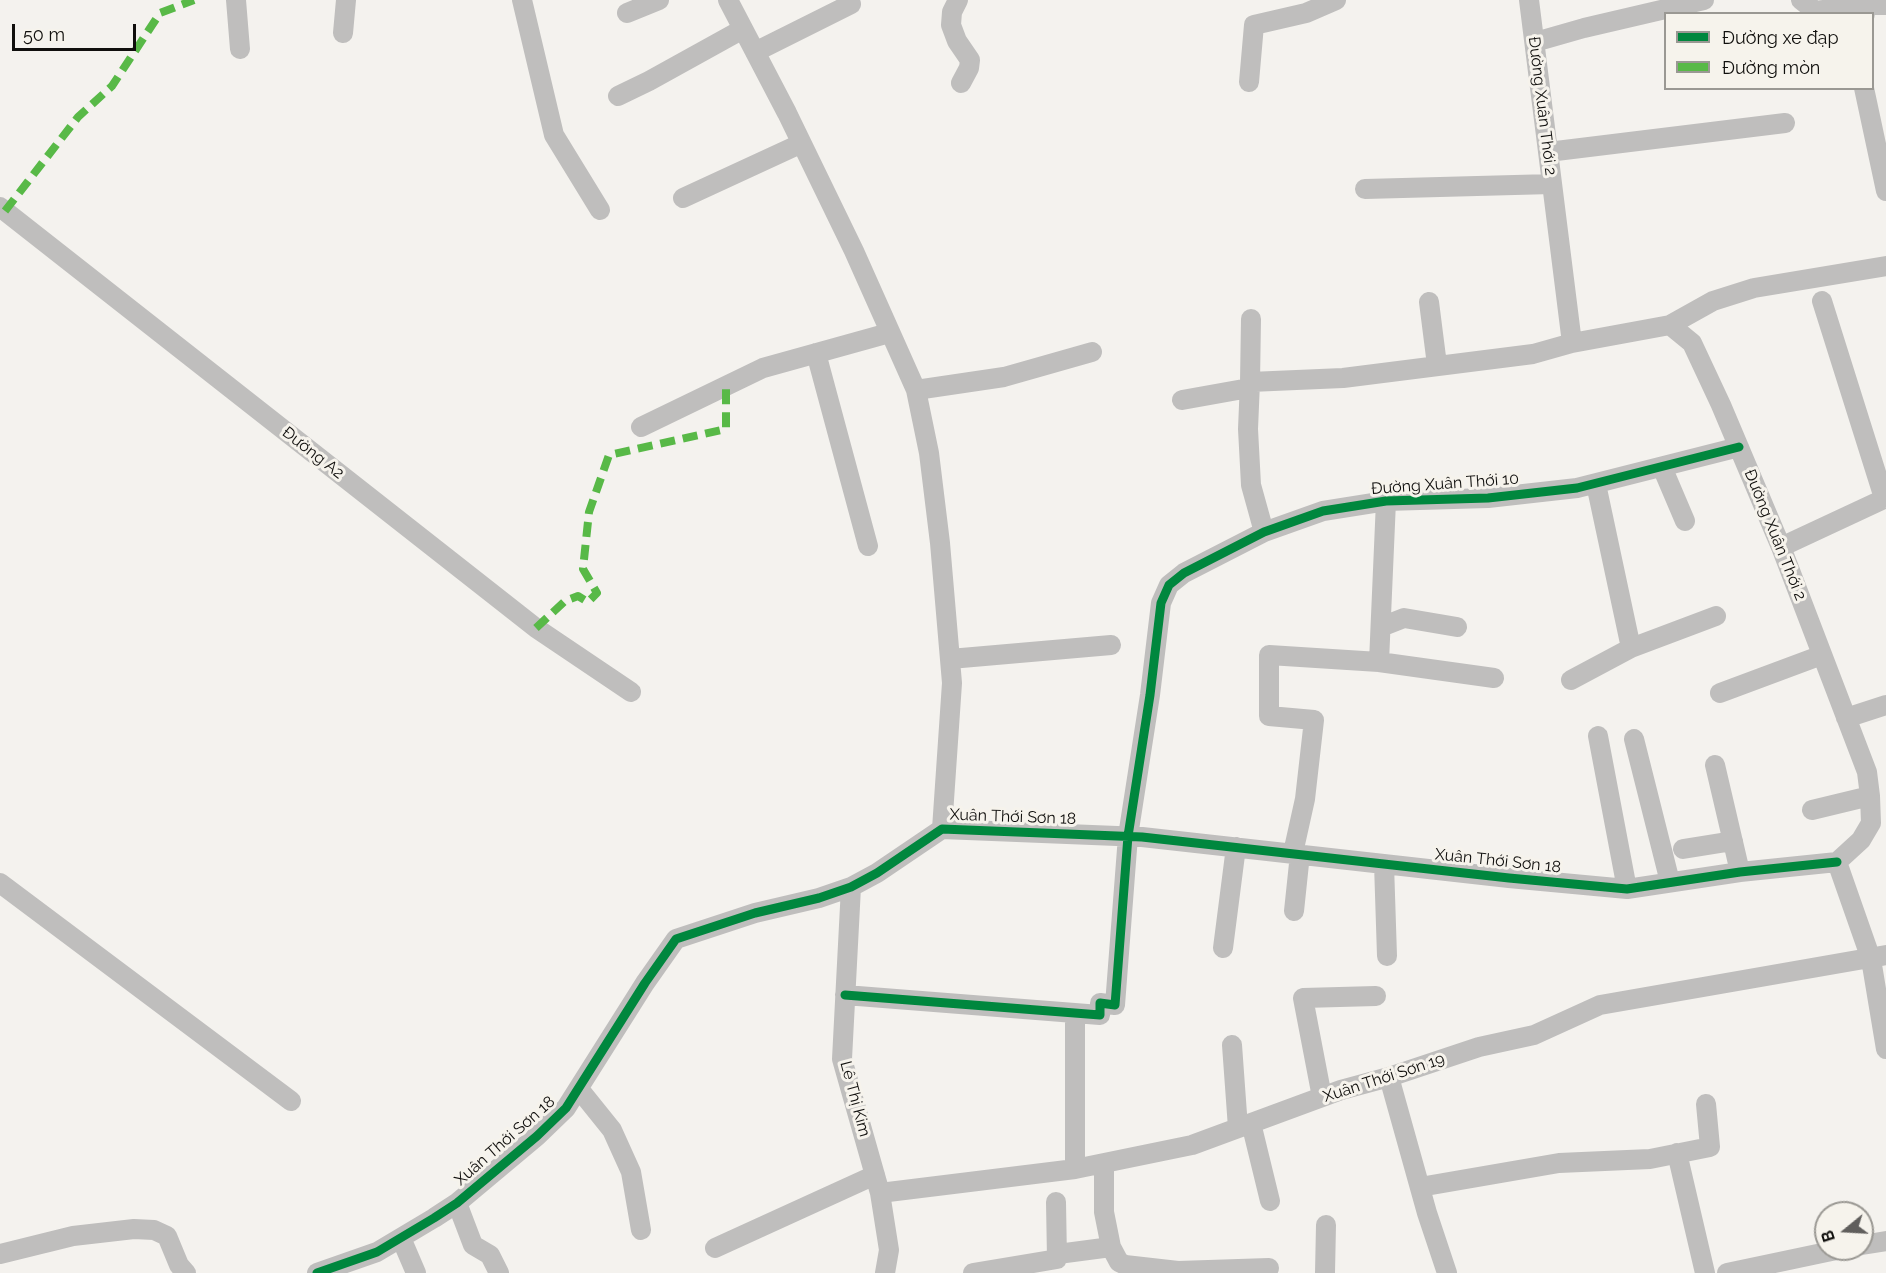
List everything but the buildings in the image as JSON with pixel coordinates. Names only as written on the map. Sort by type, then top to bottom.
[{"type":"street","points":[[236,0],[240,50]]},
{"type":"street","points":[[343,33],[346,0]]},
{"type":"street","points":[[522,0],[554,135],[600,210]]},
{"type":"street","points":[[627,13],[659,0]]},
{"type":"street","points":[[728,0],[854,251],[916,390],[929,453],[940,543],[952,683],[942,829]]},
{"type":"street","points":[[958,0],[952,12],[951,25],[957,41],[970,60],[969,68],[961,84]]},
{"type":"street","points":[[1249,82],[1254,26],[1306,13],[1336,0]]},
{"type":"street","name":"Đường Xuân Thới 2","points":[[1529,0],[1572,343]]},
{"type":"street","points":[[1535,42],[1704,0]]},
{"type":"street","points":[[1801,0],[1815,11],[1865,9],[1886,5]]},
{"type":"street","points":[[755,52],[851,4]]},
{"type":"street","points":[[618,96],[743,28]]},
{"type":"street","points":[[1864,90],[1886,191]]},
{"type":"street","points":[[1548,152],[1785,123]]},
{"type":"street","points":[[683,198],[800,144]]},
{"type":"street","points":[[1365,189],[1552,184]]},
{"type":"street","name":"Đường A2","points":[[0,207],[536,628],[631,692]]},
{"type":"street","points":[[1182,399],[1250,385],[1343,378],[1533,354],[1572,343],[1670,325],[1713,301],[1754,288],[1886,267]]},
{"type":"street","points":[[1781,547],[1885,498],[1822,301]]},
{"type":"street","points":[[1429,302],[1437,365]]},
{"type":"street","points":[[1251,319],[1248,429],[1251,485],[1264,532]]},
{"type":"street","name":"Đường Xuân Thới 2","points":[[1670,325],[1692,343],[1740,447],[1867,772],[1870,796],[1878,821],[1837,862]]},
{"type":"street","points":[[641,427],[763,368],[890,333]]},
{"type":"street","points":[[916,390],[1004,377],[1092,352]]},
{"type":"street","points":[[816,353],[867,546]]},
{"type":"street","name":"Đường Xuân Thới 10","points":[[1075,1014],[1100,1015],[1100,1003],[1115,1005],[1128,836],[1150,695],[1161,603],[1169,585],[1184,573],[1264,532],[1323,512],[1386,501],[1488,498],[1596,484],[1740,447]]},
{"type":"street","points":[[1662,467],[1685,521]]},
{"type":"street","points":[[1596,484],[1630,648]]},
{"type":"street","points":[[1379,662],[1386,501]]},
{"type":"street","points":[[1570,680],[1630,648],[1716,616]]},
{"type":"street","points":[[1381,627],[1404,618],[1457,627]]},
{"type":"street","points":[[950,658],[1111,645]]},
{"type":"street","points":[[1294,911],[1296,854],[1314,720],[1269,716],[1269,655],[1379,662],[1494,678]]},
{"type":"street","points":[[1720,693],[1822,655]]},
{"type":"street","points":[[1846,718],[1886,705]]},
{"type":"street","points":[[1598,736],[1627,889]]},
{"type":"street","points":[[1634,740],[1670,882]]},
{"type":"street","points":[[1715,765],[1740,872]]},
{"type":"street","points":[[1812,810],[1870,796]]},
{"type":"street","name":"Xuân Thới Sơn 18","points":[[317,1273],[351,1267],[401,1238],[457,1203],[537,1136],[566,1108],[676,939],[755,913],[819,898],[851,887],[877,873],[942,829],[1128,836],[1627,889],[1740,872],[1837,862]]},
{"type":"street","points":[[1683,849],[1733,841]]},
{"type":"street","points":[[1223,948],[1236,847]]},
{"type":"street","points":[[1837,862],[1879,957],[1886,1049]]},
{"type":"street","points":[[1384,864],[1387,957]]},
{"type":"street","points":[[0,883],[291,1101]]},
{"type":"street","name":"Lê Thị Kim","points":[[851,887],[842,1059],[877,1184],[889,1250],[885,1273]]},
{"type":"street","name":"Xuân Thới Sơn 19","points":[[715,1248],[877,1184],[1075,1169],[1192,1144],[1323,1097],[1479,1047],[1534,1035],[1600,1005],[1879,957]]},
{"type":"street","points":[[845,995],[1075,1014],[1075,1169]]},
{"type":"street","points":[[1323,1097],[1303,998],[1376,996]]},
{"type":"street","points":[[1232,1045],[1245,1125],[1270,1202]]},
{"type":"street","points":[[1389,1077],[1446,1273]]},
{"type":"street","points":[[579,1089],[612,1130],[631,1172],[641,1230]]},
{"type":"street","points":[[1420,1187],[1559,1163],[1650,1159],[1710,1147],[1706,1104]]},
{"type":"street","points":[[1677,1153],[1705,1273]]},
{"type":"street","points":[[1104,1163],[1104,1212],[1111,1247],[1119,1262],[1125,1265],[1177,1272],[1269,1268]]},
{"type":"street","points":[[973,1273],[1017,1264],[1056,1260],[1058,1254],[1056,1202]]},
{"type":"street","points":[[457,1203],[473,1245],[490,1255],[499,1273]]},
{"type":"street","points":[[1325,1273],[1326,1225]]},
{"type":"street","points":[[0,1254],[74,1236],[134,1229],[154,1230],[167,1236],[179,1265],[186,1273]]},
{"type":"street","points":[[401,1238],[416,1273]]},
{"type":"street","points":[[1058,1254],[1111,1247]]},
{"type":"street","points":[[1727,1273],[1794,1266],[1814,1259]]},
{"type":"marked path","points":[[5,211],[78,117],[112,86],[160,13],[194,0]]},
{"type":"marked path","points":[[536,628],[565,601],[578,596],[588,602],[597,593],[583,569],[589,512],[609,455],[726,429],[726,386]]},
{"type":"cycle path","points":[[845,995],[1100,1015],[1100,1003],[1115,1005],[1128,836],[1150,695],[1161,603],[1169,585],[1184,573],[1264,532],[1323,511],[1386,501],[1488,498],[1577,488],[1739,447]]},
{"type":"cycle path","points":[[317,1273],[377,1252],[434,1218],[457,1203],[537,1136],[566,1108],[645,983],[676,939],[755,913],[819,898],[851,887],[877,873],[942,829],[1142,837],[1627,889],[1740,872],[1837,862]]}]
